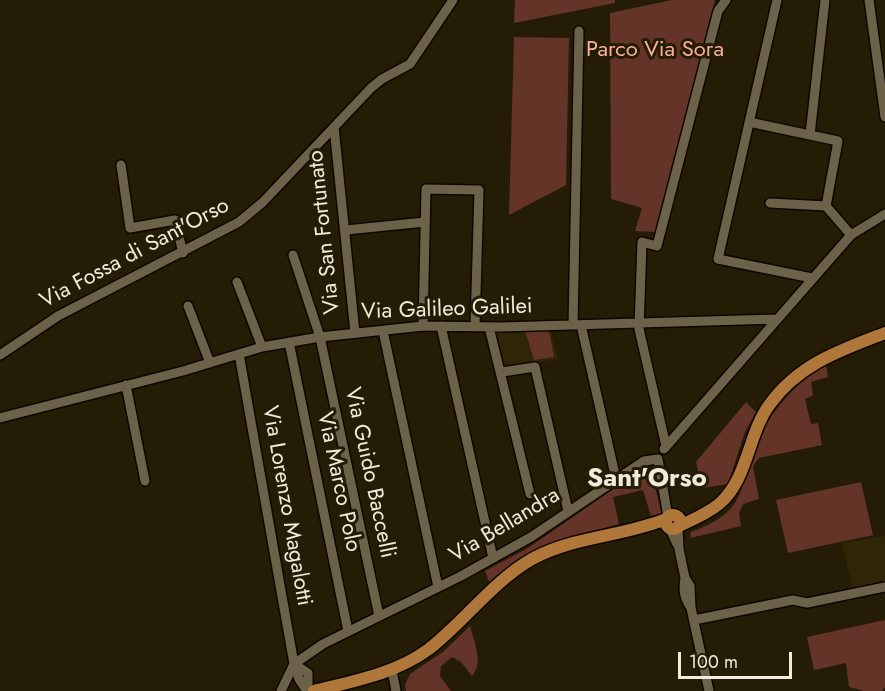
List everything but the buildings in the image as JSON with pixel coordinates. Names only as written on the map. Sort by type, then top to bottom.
[{"type":"main road","points":[[313,691],[392,670],[434,645],[501,582],[530,560],[580,539],[702,515],[721,503],[733,488],[760,419],[770,404],[793,379],[829,355],[885,333]]},
{"type":"street","name":"Via Fossa di Sant'Orso","points":[[0,355],[58,316],[239,222],[253,211],[382,79],[410,64],[453,0]]},
{"type":"street","points":[[666,446],[639,323],[642,242],[657,246],[718,11],[726,0]]},
{"type":"street","points":[[777,0],[718,259],[812,278]]},
{"type":"street","points":[[810,135],[825,0]]},
{"type":"street","points":[[869,0],[885,117]]},
{"type":"street","points":[[579,31],[577,325],[616,479]]},
{"type":"street","points":[[750,122],[838,141],[826,206]]},
{"type":"street","name":"Via San Fortunato","points":[[334,127],[355,333]]},
{"type":"street","points":[[121,165],[130,228],[175,220],[183,253]]},
{"type":"street","points":[[423,327],[426,189],[479,190],[476,327]]},
{"type":"street","points":[[770,203],[826,206],[851,235]]},
{"type":"street","points":[[709,691],[691,608],[686,600],[683,587],[685,578],[658,459],[666,446],[851,235],[885,214]]},
{"type":"street","points":[[346,230],[426,222]]},
{"type":"street","name":"Via Guido Baccelli","points":[[293,255],[320,337],[379,616]]},
{"type":"street","points":[[237,282],[262,347]]},
{"type":"street","points":[[188,306],[210,363]]},
{"type":"street","name":"Via Galileo Galilei","points":[[0,418],[210,363],[262,347],[320,337],[441,326],[489,327],[776,319]]},
{"type":"street","points":[[441,326],[493,558]]},
{"type":"street","points":[[489,327],[502,372],[530,494]]},
{"type":"street","points":[[383,331],[438,587]]},
{"type":"street","name":"Via Marco Polo","points":[[289,342],[348,631]]},
{"type":"street","name":"Via Lorenzo Magalotti","points":[[239,354],[294,664],[298,679],[313,691]]},
{"type":"street","points":[[502,372],[535,367],[568,512]]},
{"type":"street","points":[[126,385],[145,481]]},
{"type":"street","name":"Via Bellandra","points":[[294,664],[348,631],[438,587],[531,537],[644,461],[658,459]]},
{"type":"street","points":[[694,620],[793,600],[807,603],[885,587]]},
{"type":"street","points":[[281,691],[294,664],[306,670],[313,691]]},
{"type":"street","points":[[392,670],[396,691]]},
{"type":"shaded area","points":[[550,328],[558,359],[503,368],[493,331]]},
{"type":"shaded area","points":[[885,536],[885,585],[853,591],[842,543]]},
{"type":"green space","points":[[515,0],[615,0],[615,3],[514,23]]},
{"type":"green space","name":"Parco Via Sora","points":[[672,0],[715,0],[655,232],[635,231],[642,208],[611,199],[610,13]]},
{"type":"green space","points":[[514,37],[569,38],[566,185],[509,215]]},
{"type":"green space","points":[[525,331],[549,331],[554,357],[534,360]]},
{"type":"green space","points":[[826,364],[828,377],[811,382],[813,395],[805,399],[811,424],[818,423],[822,445],[759,458],[753,466],[759,499],[743,504],[739,513],[741,526],[690,538],[691,532],[723,516],[732,508],[738,498],[756,444],[769,420],[785,398],[805,379]]},
{"type":"green space","points":[[746,402],[756,412],[745,432],[728,484],[702,488],[696,462]]},
{"type":"green space","points":[[649,472],[662,514],[651,516],[643,490],[613,497],[619,524],[567,538],[538,550],[490,584],[485,571],[528,548],[612,490]]},
{"type":"green space","points":[[861,482],[873,535],[788,553],[776,500]]},
{"type":"green space","points":[[885,620],[885,687],[882,691],[864,691],[849,687],[846,663],[814,670],[807,637]]},
{"type":"green space","points":[[470,626],[478,659],[476,671],[472,676],[461,662],[452,657],[441,666],[440,676],[451,691],[406,691],[405,685],[410,674],[443,652]]},
{"type":"district","name":"Sant'Orso","points":[[647,480]]}]
